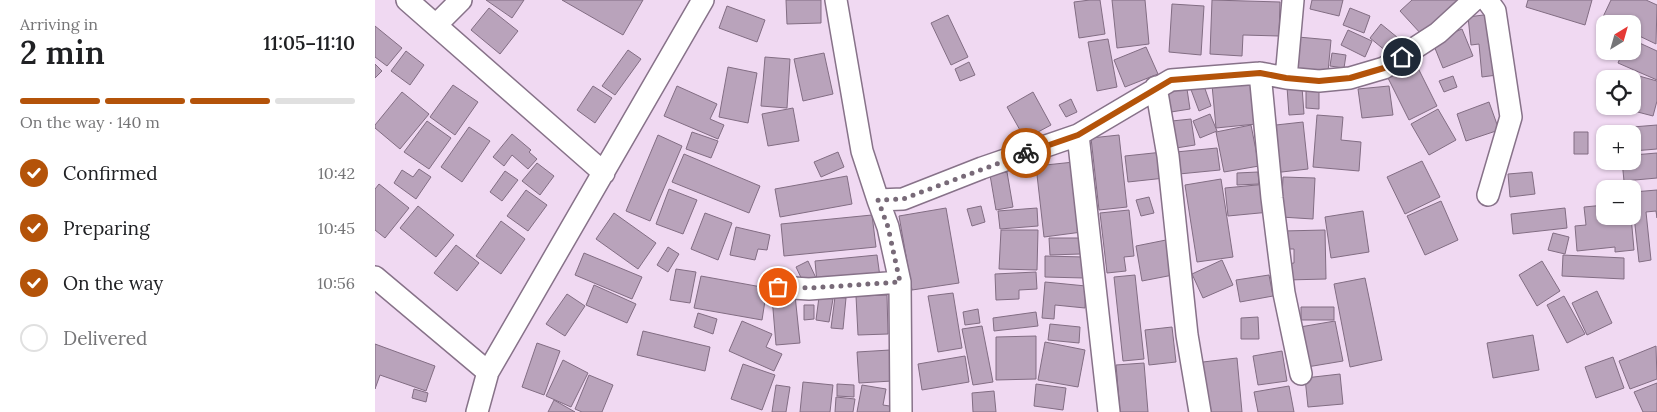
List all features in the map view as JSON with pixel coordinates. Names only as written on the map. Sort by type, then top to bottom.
[{"type":"street","points":[[407,0],[604,173]]},
{"type":"street","points":[[436,25],[461,0]]},
{"type":"street","points":[[477,412],[488,372],[703,0]]},
{"type":"street","points":[[836,0],[862,151],[888,227],[900,282],[901,412]]},
{"type":"street","points":[[1286,78],[1293,0]]},
{"type":"street","points":[[878,200],[903,199],[982,168],[1078,135],[1171,80],[1260,73],[1319,81],[1350,78],[1384,68],[1438,33],[1474,0]]},
{"type":"street","points":[[1487,0],[1495,11],[1511,117],[1488,195]]},
{"type":"street","points":[[1260,73],[1272,198],[1284,293],[1301,374]]},
{"type":"street","points":[[1157,88],[1167,156],[1187,335],[1200,412]]},
{"type":"street","points":[[1078,135],[1109,412]]},
{"type":"street","points":[[375,277],[488,372]]},
{"type":"street","points":[[778,287],[809,288],[900,282]]},
{"type":"building","points":[[486,0],[524,0],[512,18]]},
{"type":"building","points":[[562,0],[643,0],[623,35]]},
{"type":"building","points":[[786,0],[821,0],[821,23],[787,24]]},
{"type":"building","points":[[1100,0],[1105,34],[1079,38],[1074,2]]},
{"type":"building","points":[[1112,0],[1145,0],[1149,44],[1117,48]]},
{"type":"building","points":[[1212,0],[1280,2],[1279,36],[1243,35],[1242,56],[1210,54]]},
{"type":"building","points":[[1312,0],[1343,0],[1339,16],[1310,9]]},
{"type":"building","points":[[1412,0],[1459,0],[1422,35],[1400,11]]},
{"type":"building","points":[[1528,0],[1592,0],[1585,25],[1526,7]]},
{"type":"building","points":[[1611,0],[1646,0],[1657,5],[1656,44],[1641,37],[1641,15],[1604,15]]},
{"type":"building","points":[[1172,4],[1204,6],[1201,55],[1169,52]]},
{"type":"building","points":[[727,6],[765,20],[757,42],[719,28]]},
{"type":"building","points":[[489,8],[518,31],[500,54],[471,30]]},
{"type":"building","points":[[1350,8],[1370,16],[1364,33],[1343,25]]},
{"type":"building","points":[[1491,14],[1497,75],[1482,77],[1479,44],[1471,45],[1468,17]]},
{"type":"building","points":[[948,15],[968,57],[951,65],[931,23]]},
{"type":"building","points":[[1381,24],[1403,42],[1392,56],[1370,38]]},
{"type":"building","points":[[375,26],[402,48],[387,66],[375,57]]},
{"type":"building","points":[[1462,29],[1473,56],[1443,68],[1432,41]]},
{"type":"building","points":[[1348,30],[1372,41],[1365,57],[1341,45]]},
{"type":"building","points":[[1298,37],[1331,40],[1328,72],[1295,68]]},
{"type":"building","points":[[1108,39],[1117,87],[1097,91],[1088,42]]},
{"type":"building","points":[[1641,44],[1657,51],[1657,80],[1641,73],[1641,70],[1634,70],[1618,63],[1619,60],[1641,60]]},
{"type":"building","points":[[1146,47],[1158,74],[1125,87],[1114,60]]},
{"type":"building","points":[[628,50],[641,59],[615,95],[602,86]]},
{"type":"building","points":[[406,51],[424,65],[410,85],[391,71]]},
{"type":"building","points":[[824,53],[833,94],[803,101],[794,59]]},
{"type":"building","points":[[1332,53],[1346,55],[1344,68],[1330,66]]},
{"type":"building","points":[[765,57],[790,59],[787,108],[761,106]]},
{"type":"building","points":[[969,62],[975,75],[960,81],[955,69]]},
{"type":"building","points":[[375,64],[382,71],[375,78]]},
{"type":"building","points":[[1416,64],[1437,106],[1409,120],[1388,78]]},
{"type":"building","points":[[728,67],[757,73],[748,123],[719,117]]},
{"type":"building","points":[[1453,76],[1457,87],[1444,92],[1439,81]]},
{"type":"building","points":[[1641,77],[1657,81],[1657,101],[1653,116],[1641,113]]},
{"type":"building","points":[[1252,82],[1256,124],[1216,128],[1212,85]]},
{"type":"building","points":[[1203,83],[1211,106],[1199,111],[1190,87]]},
{"type":"building","points":[[453,85],[478,102],[455,135],[430,117]]},
{"type":"building","points":[[593,86],[612,98],[595,123],[577,110]]},
{"type":"building","points":[[677,86],[717,104],[710,119],[724,125],[718,139],[664,116]]},
{"type":"building","points":[[1389,86],[1393,115],[1362,118],[1358,89]]},
{"type":"building","points":[[1287,87],[1302,87],[1304,114],[1289,115]]},
{"type":"building","points":[[1187,89],[1190,109],[1171,112],[1168,92]]},
{"type":"building","points":[[1306,90],[1319,91],[1319,109],[1306,108]]},
{"type":"building","points":[[402,92],[429,114],[400,149],[375,128],[375,125]]},
{"type":"building","points":[[1033,92],[1051,125],[1025,139],[1007,107]]},
{"type":"building","points":[[1071,99],[1077,112],[1066,117],[1059,105]]},
{"type":"building","points":[[1489,102],[1499,130],[1466,141],[1457,114]]},
{"type":"building","points":[[793,108],[799,141],[768,146],[762,114]]},
{"type":"building","points":[[1438,109],[1456,140],[1429,155],[1411,124]]},
{"type":"building","points":[[1210,114],[1217,131],[1200,138],[1193,121]]},
{"type":"building","points":[[1317,115],[1343,117],[1341,140],[1361,142],[1359,171],[1313,167]]},
{"type":"building","points":[[1191,119],[1195,145],[1176,148],[1172,121]]},
{"type":"building","points":[[427,121],[451,138],[429,169],[404,152]]},
{"type":"building","points":[[1303,122],[1308,169],[1273,173],[1267,126]]},
{"type":"building","points":[[1251,125],[1259,166],[1224,172],[1216,132]]},
{"type":"building","points":[[1657,125],[1657,149],[1641,150],[1641,126]]},
{"type":"building","points":[[469,127],[490,141],[462,182],[441,167]]},
{"type":"building","points":[[692,132],[718,141],[711,158],[686,149]]},
{"type":"building","points":[[1574,132],[1588,132],[1588,154],[1574,154]]},
{"type":"building","points":[[512,134],[531,150],[529,152],[537,159],[528,169],[512,155],[504,166],[493,157]]},
{"type":"building","points":[[658,135],[682,146],[650,221],[626,211]]},
{"type":"building","points":[[1119,135],[1127,207],[1099,210],[1091,138]]},
{"type":"building","points":[[1217,148],[1220,170],[1179,174],[1176,152]]},
{"type":"building","points":[[838,152],[844,167],[821,177],[814,162]]},
{"type":"building","points":[[1163,152],[1165,178],[1128,182],[1125,156]]},
{"type":"building","points":[[1657,153],[1657,178],[1624,180],[1623,170],[1641,170],[1641,154]]},
{"type":"building","points":[[684,154],[760,186],[749,213],[672,182]]},
{"type":"building","points":[[1422,161],[1440,197],[1405,214],[1387,177]]},
{"type":"building","points":[[1074,162],[1082,232],[1044,237],[1036,166]]},
{"type":"building","points":[[537,163],[554,176],[540,195],[522,181]]},
{"type":"building","points":[[419,169],[431,177],[416,199],[394,183],[402,170],[413,177]]},
{"type":"building","points":[[505,171],[518,180],[502,201],[490,192]]},
{"type":"building","points":[[1007,172],[1013,207],[996,210],[990,175]]},
{"type":"building","points":[[1258,172],[1259,184],[1237,185],[1237,173]]},
{"type":"building","points":[[1532,172],[1535,194],[1510,197],[1508,174]]},
{"type":"building","points":[[847,176],[852,204],[780,217],[775,189]]},
{"type":"building","points":[[1283,177],[1315,178],[1313,219],[1281,217]]},
{"type":"building","points":[[1221,179],[1233,257],[1197,262],[1185,185]]},
{"type":"building","points":[[379,184],[409,208],[385,238],[375,230],[375,189]]},
{"type":"building","points":[[1267,184],[1270,212],[1228,216],[1225,188]]},
{"type":"building","points":[[669,189],[697,200],[683,234],[656,224]]},
{"type":"building","points":[[526,190],[547,205],[528,231],[507,216]]},
{"type":"building","points":[[1657,190],[1657,218],[1656,211],[1646,212],[1651,260],[1639,262],[1635,225],[1641,225],[1641,191]]},
{"type":"building","points":[[1149,197],[1154,213],[1141,216],[1136,200]]},
{"type":"building","points":[[1441,201],[1458,240],[1425,255],[1407,216]]},
{"type":"building","points":[[418,206],[454,235],[436,257],[400,228]]},
{"type":"building","points":[[981,206],[985,222],[972,226],[967,209]]},
{"type":"building","points":[[1596,206],[1596,225],[1632,225],[1634,250],[1615,252],[1615,247],[1577,251],[1575,226],[1586,225],[1584,207]]},
{"type":"building","points":[[946,208],[959,283],[912,290],[899,216]]},
{"type":"building","points":[[1037,208],[1038,226],[1000,229],[998,211]]},
{"type":"building","points":[[1565,208],[1567,228],[1513,234],[1511,214]]},
{"type":"building","points":[[1129,210],[1134,256],[1124,257],[1126,271],[1107,273],[1100,213]]},
{"type":"building","points":[[1363,211],[1369,252],[1331,258],[1325,217]]},
{"type":"building","points":[[614,213],[656,243],[638,269],[596,239]]},
{"type":"building","points":[[705,213],[732,223],[718,260],[691,249]]},
{"type":"building","points":[[872,215],[876,247],[784,256],[781,224]]},
{"type":"building","points":[[501,221],[525,239],[501,274],[476,256]]},
{"type":"building","points":[[736,227],[770,235],[767,250],[758,249],[755,260],[730,255]]},
{"type":"building","points":[[1001,230],[1038,230],[1037,270],[999,269]]},
{"type":"building","points":[[1325,230],[1326,279],[1287,280],[1287,264],[1294,263],[1294,249],[1283,249],[1283,231]]},
{"type":"building","points":[[1553,233],[1569,237],[1565,254],[1548,250]]},
{"type":"building","points":[[1049,238],[1080,238],[1080,254],[1050,255]]},
{"type":"building","points":[[1166,240],[1173,275],[1142,281],[1136,246]]},
{"type":"building","points":[[456,245],[479,263],[457,291],[434,273]]},
{"type":"building","points":[[668,247],[679,254],[668,272],[657,265]]},
{"type":"building","points":[[584,253],[642,277],[632,299],[575,275]]},
{"type":"building","points":[[877,255],[880,277],[817,283],[815,261]]},
{"type":"building","points":[[1563,255],[1624,258],[1624,279],[1562,276]]},
{"type":"building","points":[[1045,256],[1084,257],[1084,278],[1045,277]]},
{"type":"building","points":[[1222,260],[1233,285],[1203,298],[1192,274]]},
{"type":"building","points":[[808,261],[816,278],[804,284],[796,267]]},
{"type":"building","points":[[1542,261],[1560,291],[1537,306],[1519,275]]},
{"type":"building","points":[[676,269],[696,272],[690,303],[670,300]]},
{"type":"building","points":[[1036,272],[1037,289],[1019,290],[1019,299],[996,300],[995,274]]},
{"type":"building","points":[[1135,275],[1144,359],[1123,361],[1114,277]]},
{"type":"building","points":[[1269,275],[1273,296],[1240,302],[1236,280]]},
{"type":"building","points":[[701,276],[767,288],[762,320],[694,308]]},
{"type":"building","points":[[1365,278],[1382,360],[1350,367],[1334,284]]},
{"type":"building","points":[[1045,282],[1086,286],[1085,308],[1055,305],[1054,319],[1042,318]]},
{"type":"building","points":[[594,285],[636,304],[627,323],[586,305]]},
{"type":"building","points":[[1597,291],[1612,323],[1587,335],[1572,303]]},
{"type":"building","points":[[953,293],[962,348],[938,352],[928,296]]},
{"type":"building","points":[[567,294],[585,306],[565,336],[546,324]]},
{"type":"building","points":[[795,295],[800,343],[776,345],[772,297]]},
{"type":"building","points":[[887,295],[888,334],[858,335],[856,296]]},
{"type":"building","points":[[1564,296],[1585,334],[1567,343],[1547,305]]},
{"type":"building","points":[[819,297],[833,299],[829,322],[816,320]]},
{"type":"building","points":[[835,297],[846,298],[843,329],[831,328]]},
{"type":"building","points":[[804,305],[814,305],[814,319],[804,320]]},
{"type":"building","points":[[1301,307],[1334,307],[1334,320],[1301,320]]},
{"type":"building","points":[[978,309],[980,323],[965,325],[963,312]]},
{"type":"building","points":[[1036,312],[1038,326],[994,331],[993,318]]},
{"type":"building","points":[[698,313],[717,319],[713,334],[694,327]]},
{"type":"building","points":[[1258,317],[1259,339],[1241,339],[1241,318]]},
{"type":"building","points":[[742,321],[772,334],[766,347],[782,354],[774,371],[729,351]]},
{"type":"building","points":[[1335,321],[1343,361],[1307,367],[1300,327]]},
{"type":"building","points":[[1050,324],[1080,327],[1079,343],[1048,340]]},
{"type":"building","points":[[982,326],[993,382],[973,385],[962,329]]},
{"type":"building","points":[[1172,327],[1176,362],[1149,365],[1145,330]]},
{"type":"building","points":[[643,331],[710,347],[705,371],[637,355]]},
{"type":"building","points":[[1533,335],[1539,370],[1493,378],[1487,343]]},
{"type":"building","points":[[1036,336],[1036,379],[996,380],[996,337]]},
{"type":"building","points":[[1045,342],[1085,350],[1078,387],[1038,380]]},
{"type":"building","points":[[537,343],[560,351],[544,395],[522,387]]},
{"type":"building","points":[[375,344],[435,366],[426,391],[380,375],[375,389]]},
{"type":"building","points":[[1656,346],[1657,379],[1630,389],[1619,361]]},
{"type":"building","points":[[890,350],[892,381],[859,383],[857,352]]},
{"type":"building","points":[[1282,351],[1287,381],[1258,385],[1253,356]]},
{"type":"building","points":[[965,356],[969,382],[922,390],[918,364]]},
{"type":"building","points":[[1613,357],[1624,388],[1596,398],[1585,367]]},
{"type":"building","points":[[1237,358],[1242,412],[1208,412],[1203,362]]},
{"type":"building","points":[[563,360],[588,373],[571,407],[546,396]]},
{"type":"building","points":[[1144,363],[1148,412],[1120,412],[1116,365]]},
{"type":"building","points":[[743,364],[775,375],[762,410],[731,399]]},
{"type":"building","points":[[1340,374],[1343,404],[1308,407],[1305,378]]},
{"type":"building","points":[[589,375],[613,385],[602,412],[582,412],[575,409]]},
{"type":"building","points":[[803,382],[833,385],[830,412],[800,412]]},
{"type":"building","points":[[1657,383],[1657,412],[1643,412],[1634,392]]},
{"type":"building","points":[[837,384],[854,385],[854,397],[837,396]]},
{"type":"building","points":[[1036,384],[1066,388],[1063,410],[1034,406]]},
{"type":"building","points":[[776,385],[790,387],[786,412],[772,412]]},
{"type":"building","points":[[862,385],[886,389],[883,405],[896,407],[895,412],[857,412]]},
{"type":"building","points":[[1289,386],[1294,412],[1258,412],[1254,392]]},
{"type":"building","points":[[414,389],[428,393],[426,402],[412,398]]},
{"type":"building","points":[[994,391],[996,412],[973,412],[972,393]]},
{"type":"building","points":[[836,397],[855,399],[853,412],[835,412]]},
{"type":"building","points":[[554,400],[575,412],[548,412]]},
{"type":"way so far","points":[[778,287],[809,288],[900,282],[888,227],[878,200],[903,199],[1026,153]]},
{"type":"route","points":[[1026,153],[1078,135],[1171,80],[1260,73],[1319,81],[1350,78],[1384,68],[1402,57]]}]
